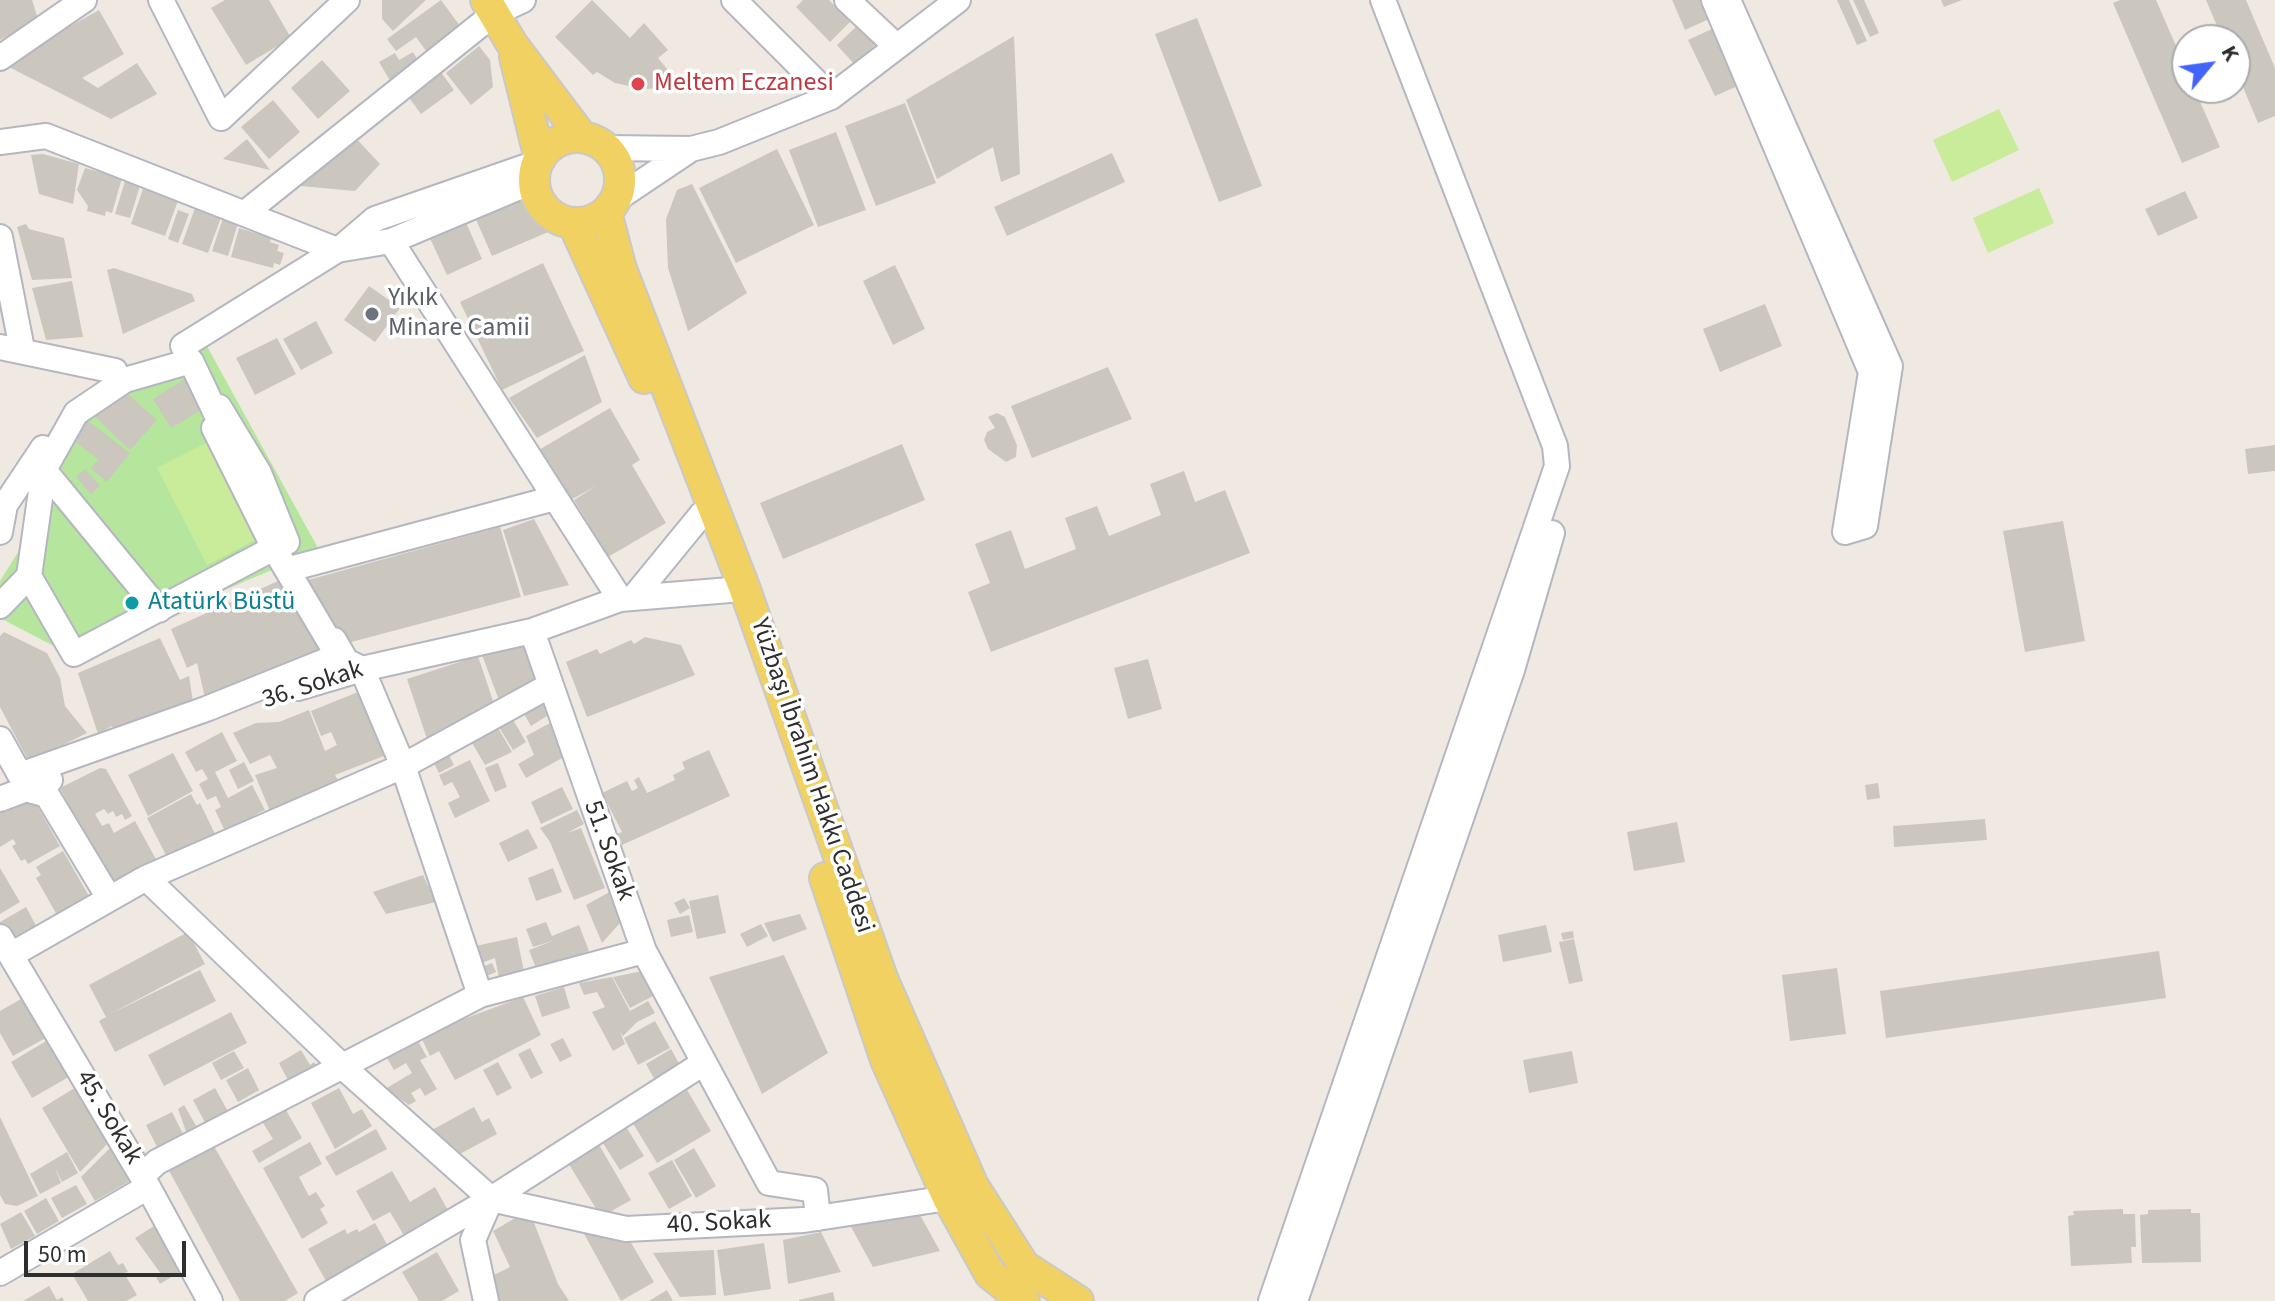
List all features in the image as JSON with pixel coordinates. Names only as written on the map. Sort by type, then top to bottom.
[{"type":"main road","name":"Yüzbaşı İbrahim Hakkı Caddesi","points":[[491,6],[512,44],[619,171],[611,206],[621,269],[744,587],[882,978],[973,1186],[1024,1266],[1078,1301]]},
{"type":"main road","name":"Yüzbaşı İbrahim Hakkı Caddesi","points":[[512,44],[542,205],[550,214],[573,223],[640,368],[701,515],[730,590],[886,1060],[948,1198],[990,1274],[1024,1301]]},
{"type":"main road","points":[[537,167],[556,143],[594,143]]},
{"type":"main road","points":[[573,223],[597,219],[611,206]]},
{"type":"main road","points":[[990,1274],[1005,1301]]},
{"type":"street","points":[[0,58],[84,0]]},
{"type":"street","points":[[161,0],[221,118],[347,0]]},
{"type":"street","points":[[245,213],[491,6],[523,0]]},
{"type":"street","points":[[734,0],[831,97]]},
{"type":"street","points":[[847,0],[895,45]]},
{"type":"street","points":[[594,143],[691,149],[719,142],[831,97],[895,45],[958,0]]},
{"type":"street","points":[[1271,1301],[1557,466],[1555,446],[1383,0]]},
{"type":"street","points":[[1295,1301],[1512,670],[1568,478],[1563,445],[1396,0]]},
{"type":"street","points":[[1714,0],[1871,372],[1845,532],[1865,526],[1890,366],[1728,0]]},
{"type":"street","points":[[6,137],[46,136],[339,249],[391,241],[537,167]]},
{"type":"street","points":[[611,206],[691,149]]},
{"type":"street","points":[[0,606],[29,576],[44,470],[76,413],[125,380],[187,354],[339,249],[375,219],[537,167]]},
{"type":"street","points":[[0,237],[11,348],[115,371],[187,354]]},
{"type":"street","points":[[391,241],[555,498],[626,598],[701,515]]},
{"type":"street","points":[[0,739],[20,775],[206,709],[338,656],[274,548],[214,428],[220,422],[187,354]]},
{"type":"street","points":[[187,354],[259,473],[297,567],[346,661],[362,669],[403,766],[480,995]]},
{"type":"street","points":[[0,532],[5,505],[64,418],[115,371]]},
{"type":"street","points":[[44,470],[159,610]]},
{"type":"street","points":[[297,567],[555,498]]},
{"type":"street","points":[[29,576],[74,654],[274,548]]},
{"type":"street","name":"36. Sokak","points":[[0,799],[313,683],[532,631],[626,598],[730,590]]},
{"type":"street","name":"51. Sokak","points":[[532,631],[644,951],[702,1064],[769,1183],[815,1190],[818,1218]]},
{"type":"street","points":[[6,946],[146,878],[403,766],[549,686]]},
{"type":"street","points":[[0,752],[23,790],[47,795],[109,898]]},
{"type":"street","points":[[146,878],[342,1066],[491,1199]]},
{"type":"street","name":"45. Sokak","points":[[6,946],[145,1181],[210,1301]]},
{"type":"street","points":[[0,1273],[145,1181],[157,1162],[480,995],[644,951]]},
{"type":"street","points":[[317,1301],[491,1199],[702,1064]]},
{"type":"street","name":"40. Sokak","points":[[491,1199],[626,1229],[818,1218],[948,1198]]},
{"type":"street","points":[[486,1301],[473,1240],[491,1199]]},
{"type":"green space","points":[[1999,109],[2019,150],[1952,182],[1933,140]]},
{"type":"green space","points":[[2039,188],[2054,223],[1988,253],[1973,218]]},
{"type":"green space","points":[[203,339],[319,550],[71,655],[0,618],[0,581],[20,549],[27,506],[87,408]]},
{"type":"green space","points":[[214,439],[264,535],[207,565],[157,468]]},
{"type":"building","points":[[0,0],[32,0],[38,19],[0,40]]},
{"type":"building","points":[[225,0],[269,0],[291,38],[246,65],[211,8]]},
{"type":"building","points":[[382,0],[426,0],[393,31],[382,19]]},
{"type":"building","points":[[441,0],[463,30],[429,55],[416,37],[396,51],[387,39]]},
{"type":"building","points":[[592,0],[630,38],[644,23],[668,50],[658,58],[682,87],[644,89],[615,83],[597,72],[593,75],[555,37]]},
{"type":"building","points":[[803,0],[829,0],[850,22],[830,42],[796,7]]},
{"type":"building","points":[[1672,0],[1701,0],[1709,19],[1685,30]]},
{"type":"building","points":[[1837,0],[1849,0],[1867,41],[1857,45]]},
{"type":"building","points":[[1853,0],[1864,0],[1879,33],[1870,37]]},
{"type":"building","points":[[1941,0],[1962,0],[1944,7]]},
{"type":"building","points":[[2120,0],[2156,0],[2171,34],[2171,104],[2201,104],[2220,147],[2182,163],[2113,3]]},
{"type":"building","points":[[2206,0],[2246,0],[2275,68],[2275,116],[2258,123],[2250,104],[2251,24],[2216,24]]},
{"type":"building","points":[[99,10],[124,54],[82,78],[98,88],[137,63],[157,94],[111,119],[3,64]]},
{"type":"building","points":[[1197,18],[1262,186],[1219,202],[1155,34]]},
{"type":"building","points":[[859,24],[877,43],[855,65],[837,45]]},
{"type":"building","points":[[1714,28],[1740,85],[1715,96],[1688,40]]},
{"type":"building","points":[[1014,36],[1020,174],[1001,182],[993,147],[937,179],[906,100]]},
{"type":"building","points":[[479,46],[490,60],[493,87],[471,105],[446,73]]},
{"type":"building","points":[[413,52],[422,67],[392,84],[379,62],[395,53],[399,60]]},
{"type":"building","points":[[322,60],[350,91],[318,119],[291,88]]},
{"type":"building","points":[[437,67],[454,90],[421,114],[404,91]]},
{"type":"building","points":[[273,100],[300,132],[269,159],[241,127]]},
{"type":"building","points":[[905,103],[936,183],[876,206],[845,126]]},
{"type":"building","points":[[836,132],[866,210],[818,227],[789,150]]},
{"type":"building","points":[[351,133],[380,164],[355,191],[290,185]]},
{"type":"building","points":[[247,139],[270,170],[223,159]]},
{"type":"building","points":[[777,149],[814,225],[736,263],[699,188]]},
{"type":"building","points":[[1112,153],[1125,182],[1007,236],[994,207]]},
{"type":"building","points":[[43,154],[79,164],[73,204],[39,194],[31,155]]},
{"type":"building","points":[[85,168],[122,178],[112,213],[106,211],[105,216],[87,211],[88,206],[77,190]]},
{"type":"building","points":[[125,181],[140,186],[130,218],[115,214]]},
{"type":"building","points":[[692,184],[747,293],[688,331],[668,268],[666,219],[677,190]]},
{"type":"building","points":[[144,186],[179,198],[165,236],[131,224]]},
{"type":"building","points":[[2185,191],[2198,218],[2158,236],[2145,209]]},
{"type":"building","points":[[514,198],[532,203],[553,230],[492,256],[474,215]]},
{"type":"building","points":[[196,205],[222,215],[208,253],[182,244]]},
{"type":"building","points":[[178,210],[189,214],[178,243],[168,239]]},
{"type":"building","points":[[224,215],[239,220],[228,256],[212,251]]},
{"type":"building","points":[[464,218],[482,259],[447,275],[428,234]]},
{"type":"building","points":[[26,224],[29,229],[64,238],[72,278],[32,280],[17,227]]},
{"type":"building","points":[[239,228],[258,234],[260,229],[273,233],[270,242],[279,245],[277,251],[284,253],[280,265],[274,263],[273,268],[231,257]]},
{"type":"building","points":[[543,263],[584,351],[502,390],[460,302]]},
{"type":"building","points":[[895,265],[925,329],[893,345],[863,281]]},
{"type":"building","points":[[114,268],[192,294],[195,301],[123,334],[107,270]]},
{"type":"building","points":[[72,281],[83,337],[46,340],[32,288]]},
{"type":"building","name":"Yıkık Minare Camii","points":[[369,286],[400,308],[375,342],[344,320]]},
{"type":"building","points":[[1765,304],[1782,346],[1720,372],[1703,329]]},
{"type":"building","points":[[316,321],[333,353],[301,370],[283,339]]},
{"type":"building","points":[[277,338],[296,374],[255,395],[236,358]]},
{"type":"building","points":[[585,355],[602,402],[537,438],[509,398]]},
{"type":"building","points":[[1108,367],[1132,419],[1032,458],[1011,406]]},
{"type":"building","points":[[185,379],[203,409],[171,428],[153,399]]},
{"type":"building","points":[[122,389],[157,420],[130,450],[89,411]]},
{"type":"building","points":[[610,408],[640,460],[632,465],[666,523],[608,557],[574,500],[596,486],[567,502],[537,451]]},
{"type":"building","points":[[997,413],[1005,417],[1017,445],[1016,457],[1006,462],[988,449],[984,440],[987,432],[995,428],[988,417]]},
{"type":"building","points":[[83,417],[130,453],[107,482],[91,469],[98,459],[68,436]]},
{"type":"building","points":[[902,444],[925,500],[783,559],[760,503]]},
{"type":"building","points":[[2275,445],[2275,471],[2248,474],[2245,449]]},
{"type":"building","points":[[85,469],[100,486],[91,494],[76,477]]},
{"type":"building","points":[[1184,471],[1195,502],[1225,490],[1250,553],[991,652],[968,592],[990,583],[975,544],[1011,530],[1025,569],[1076,549],[1065,518],[1097,506],[1109,536],[1161,515],[1150,484]]},
{"type":"building","points":[[534,519],[569,585],[524,596],[503,530]]},
{"type":"building","points":[[2063,521],[2085,641],[2025,652],[2003,531]]},
{"type":"building","points":[[500,527],[521,597],[340,645],[308,580]]},
{"type":"building","points":[[287,577],[325,649],[205,698],[197,663],[187,668],[171,629]]},
{"type":"building","points":[[4,632],[47,653],[60,678],[65,706],[87,733],[29,762],[0,707],[0,636]]},
{"type":"building","points":[[645,637],[681,645],[695,675],[587,717],[566,662],[597,649],[600,654],[631,640],[634,644]]},
{"type":"building","points":[[160,638],[180,680],[189,676],[193,702],[117,733],[112,726],[98,734],[78,673]]},
{"type":"building","points":[[530,641],[543,686],[502,708],[482,655]]},
{"type":"building","points":[[478,656],[497,713],[428,742],[407,679]]},
{"type":"building","points":[[1148,659],[1162,709],[1128,719],[1114,668]]},
{"type":"building","points":[[363,690],[389,754],[335,775],[338,780],[270,811],[255,775],[277,768],[270,755],[250,764],[233,733],[256,723],[279,722],[309,710],[325,751],[337,745],[331,732],[321,736],[311,711]]},
{"type":"building","points":[[539,696],[550,714],[531,726],[520,707]]},
{"type":"building","points":[[508,711],[526,742],[513,750],[494,719]]},
{"type":"building","points":[[494,721],[512,752],[485,765],[468,736]]},
{"type":"building","points":[[550,723],[564,757],[526,778],[518,764],[534,755],[526,736]]},
{"type":"building","points":[[222,732],[237,761],[215,772],[228,798],[252,785],[265,810],[225,831],[215,810],[221,807],[216,796],[207,800],[199,784],[208,779],[202,769],[196,772],[185,752]]},
{"type":"building","points":[[446,750],[454,765],[439,773],[431,758]]},
{"type":"building","points":[[709,750],[730,796],[622,845],[617,834],[622,832],[602,793],[627,781],[632,791],[638,788],[634,780],[639,777],[647,793],[675,780],[673,775],[685,769],[682,762]]},
{"type":"building","points":[[173,753],[193,791],[148,816],[128,775]]},
{"type":"building","points":[[470,760],[490,801],[455,818],[448,803],[460,797],[452,782],[444,786],[439,775]]},
{"type":"building","points":[[244,762],[254,781],[238,789],[229,770]]},
{"type":"building","points":[[498,763],[507,787],[495,792],[485,768]]},
{"type":"building","points":[[100,768],[106,769],[132,816],[125,820],[122,814],[116,817],[113,811],[108,814],[104,809],[95,814],[102,826],[109,823],[114,833],[135,821],[157,861],[111,886],[60,788]]},
{"type":"building","points":[[1878,783],[1880,798],[1867,800],[1865,785]]},
{"type":"building","points":[[562,787],[573,809],[541,824],[531,802]]},
{"type":"building","points":[[191,794],[197,805],[200,803],[216,836],[169,861],[147,818]]},
{"type":"building","points":[[31,795],[60,846],[28,864],[25,859],[21,861],[12,846],[16,844],[13,839],[0,847],[0,812]]},
{"type":"building","points":[[577,810],[584,824],[567,833],[581,828],[605,888],[574,900],[550,842],[540,828]]},
{"type":"building","points":[[1985,819],[1987,840],[1894,847],[1893,826]]},
{"type":"building","points":[[1677,822],[1685,862],[1634,871],[1627,832]]},
{"type":"building","points":[[528,829],[538,848],[508,862],[499,843]]},
{"type":"building","points":[[63,851],[89,896],[57,915],[36,878],[41,875],[36,867]]},
{"type":"building","points":[[0,868],[20,902],[0,914]]},
{"type":"building","points":[[553,868],[562,892],[536,901],[528,878]]},
{"type":"building","points":[[423,875],[436,902],[386,914],[373,892]]},
{"type":"building","points":[[615,889],[628,914],[602,943],[586,905]]},
{"type":"building","points":[[718,895],[726,933],[697,939],[689,901]]},
{"type":"building","points":[[684,898],[690,908],[680,914],[674,903]]},
{"type":"building","points":[[26,907],[39,931],[10,948],[0,930],[0,922]]},
{"type":"building","points":[[800,914],[807,929],[773,942],[764,923]]},
{"type":"building","points":[[689,915],[693,932],[671,937],[667,920]]},
{"type":"building","points":[[546,922],[552,936],[579,925],[589,951],[537,971],[529,950],[555,940],[533,947],[526,929]]},
{"type":"building","points":[[761,924],[768,936],[747,947],[740,934]]},
{"type":"building","points":[[1546,925],[1552,952],[1503,962],[1498,935]]},
{"type":"building","points":[[1573,931],[1574,938],[1563,940],[1561,933]]},
{"type":"building","points":[[188,932],[205,964],[110,1014],[200,970],[216,1001],[115,1052],[99,1021],[106,1017],[89,985]]},
{"type":"building","points":[[517,937],[524,972],[499,978],[495,958],[476,965],[471,947]]},
{"type":"building","points":[[1574,939],[1583,981],[1569,984],[1559,942]]},
{"type":"building","points":[[2159,951],[2166,998],[1886,1038],[1880,991]]},
{"type":"building","points":[[784,955],[828,1053],[762,1094],[709,977]]},
{"type":"building","points":[[492,963],[496,972],[484,977],[480,968]]},
{"type":"building","points":[[1837,968],[1846,1034],[1790,1041],[1782,975]]},
{"type":"building","points":[[642,971],[655,995],[630,1008],[613,977]]},
{"type":"building","points":[[612,977],[630,1011],[648,1001],[655,1013],[637,1022],[623,1036],[620,1032],[625,1044],[613,1051],[592,1012],[605,1007],[597,992],[584,995],[579,983]]},
{"type":"building","points":[[564,987],[570,1008],[542,1017],[535,996]]},
{"type":"building","points":[[28,995],[51,1035],[13,1056],[0,1033],[0,1011]]},
{"type":"building","points":[[523,997],[541,1035],[455,1080],[439,1051],[430,1056],[422,1039],[450,1024]]},
{"type":"building","points":[[231,1012],[247,1043],[164,1086],[148,1055]]},
{"type":"building","points":[[655,1021],[670,1048],[638,1065],[624,1038]]},
{"type":"building","points":[[53,1037],[74,1074],[32,1098],[11,1062]]},
{"type":"building","points":[[563,1038],[572,1056],[560,1062],[550,1044]]},
{"type":"building","points":[[418,1041],[427,1057],[420,1060],[437,1089],[425,1096],[420,1088],[411,1093],[416,1101],[409,1105],[385,1089],[412,1073],[406,1063],[394,1070],[387,1058]]},
{"type":"building","points":[[530,1048],[543,1073],[531,1079],[518,1054]]},
{"type":"building","points":[[671,1049],[681,1067],[656,1082],[646,1064]]},
{"type":"building","points":[[301,1050],[310,1065],[314,1062],[318,1068],[290,1084],[279,1063]]},
{"type":"building","points":[[234,1051],[244,1068],[221,1080],[212,1063]]},
{"type":"building","points":[[1572,1051],[1578,1083],[1529,1093],[1523,1060]]},
{"type":"building","points":[[498,1062],[512,1088],[497,1096],[483,1070]]},
{"type":"building","points":[[248,1068],[259,1090],[238,1102],[226,1080]]},
{"type":"building","points":[[81,1084],[113,1138],[80,1172],[42,1108]]},
{"type":"building","points":[[215,1088],[230,1115],[208,1128],[193,1100]]},
{"type":"building","points":[[339,1088],[353,1114],[362,1109],[372,1126],[335,1149],[311,1103]]},
{"type":"building","points":[[686,1088],[711,1131],[657,1163],[631,1120]]},
{"type":"building","points":[[184,1105],[198,1129],[188,1137],[178,1109]]},
{"type":"building","points":[[283,1105],[302,1138],[259,1163],[252,1151],[273,1139],[260,1118]]},
{"type":"building","points":[[474,1107],[482,1122],[489,1118],[497,1134],[458,1155],[430,1131]]},
{"type":"building","points":[[172,1112],[185,1138],[159,1151],[146,1125]]},
{"type":"building","points":[[0,1117],[38,1196],[17,1206],[5,1204],[0,1195]]},
{"type":"building","points":[[625,1125],[644,1156],[620,1170],[601,1140]]},
{"type":"building","points":[[376,1129],[387,1149],[336,1176],[325,1157]]},
{"type":"building","points":[[211,1141],[298,1293],[285,1301],[240,1301],[167,1167]]},
{"type":"building","points":[[116,1142],[137,1177],[95,1201],[81,1177]]},
{"type":"building","points":[[310,1142],[322,1164],[299,1177],[309,1196],[316,1192],[325,1206],[320,1209],[328,1223],[302,1239],[263,1168]]},
{"type":"building","points":[[598,1143],[631,1200],[601,1217],[567,1161]]},
{"type":"building","points":[[694,1148],[716,1186],[696,1198],[674,1160]]},
{"type":"building","points":[[67,1152],[78,1173],[62,1182],[55,1168],[61,1183],[40,1194],[30,1174]]},
{"type":"building","points":[[672,1160],[692,1196],[669,1209],[648,1173]]},
{"type":"building","points":[[392,1171],[410,1202],[435,1187],[450,1214],[406,1239],[390,1212],[373,1221],[356,1191]]},
{"type":"building","points":[[76,1185],[87,1204],[62,1218],[51,1198]]},
{"type":"building","points":[[46,1198],[59,1221],[37,1234],[24,1211]]},
{"type":"building","points":[[2123,1209],[2123,1214],[2135,1214],[2136,1247],[2131,1247],[2132,1263],[2071,1266],[2068,1216],[2074,1215],[2073,1211]]},
{"type":"building","points":[[2191,1209],[2191,1213],[2200,1213],[2201,1262],[2142,1263],[2140,1215],[2148,1214],[2148,1210]]},
{"type":"building","points":[[529,1210],[558,1284],[569,1301],[498,1301],[492,1276],[510,1267],[493,1231]]},
{"type":"building","points":[[21,1212],[35,1236],[11,1249],[0,1224]]},
{"type":"building","points":[[920,1215],[940,1251],[873,1267],[850,1225]]},
{"type":"building","points":[[375,1223],[388,1246],[326,1281],[308,1249],[345,1229],[347,1234],[357,1229],[359,1232]]},
{"type":"building","points":[[154,1226],[181,1271],[160,1284],[156,1277],[161,1274],[135,1238]]},
{"type":"building","points":[[583,1232],[630,1241],[654,1282],[621,1301]]},
{"type":"building","points":[[821,1232],[841,1272],[788,1284],[783,1240]]},
{"type":"building","points":[[764,1243],[771,1289],[724,1296],[717,1250]]},
{"type":"building","points":[[714,1250],[716,1295],[680,1297],[653,1253]]},
{"type":"building","points":[[110,1251],[118,1265],[123,1263],[128,1272],[124,1273],[137,1295],[126,1301],[88,1301],[72,1274]]},
{"type":"building","points":[[437,1252],[459,1291],[442,1301],[419,1301],[402,1272]]},
{"type":"building","points":[[49,1286],[57,1300],[62,1297],[64,1301],[23,1301]]},
{"type":"building","points":[[667,1290],[673,1301],[649,1301]]},
{"type":"building","points":[[833,1292],[835,1301],[799,1301],[799,1300]]},
{"type":"place","name":"Meltem Eczanesi","points":[[638,84]]},
{"type":"place","name":"Yıkık Minare Camii","points":[[372,314]]},
{"type":"place","name":"Atatürk Büstü","points":[[132,603]]}]
